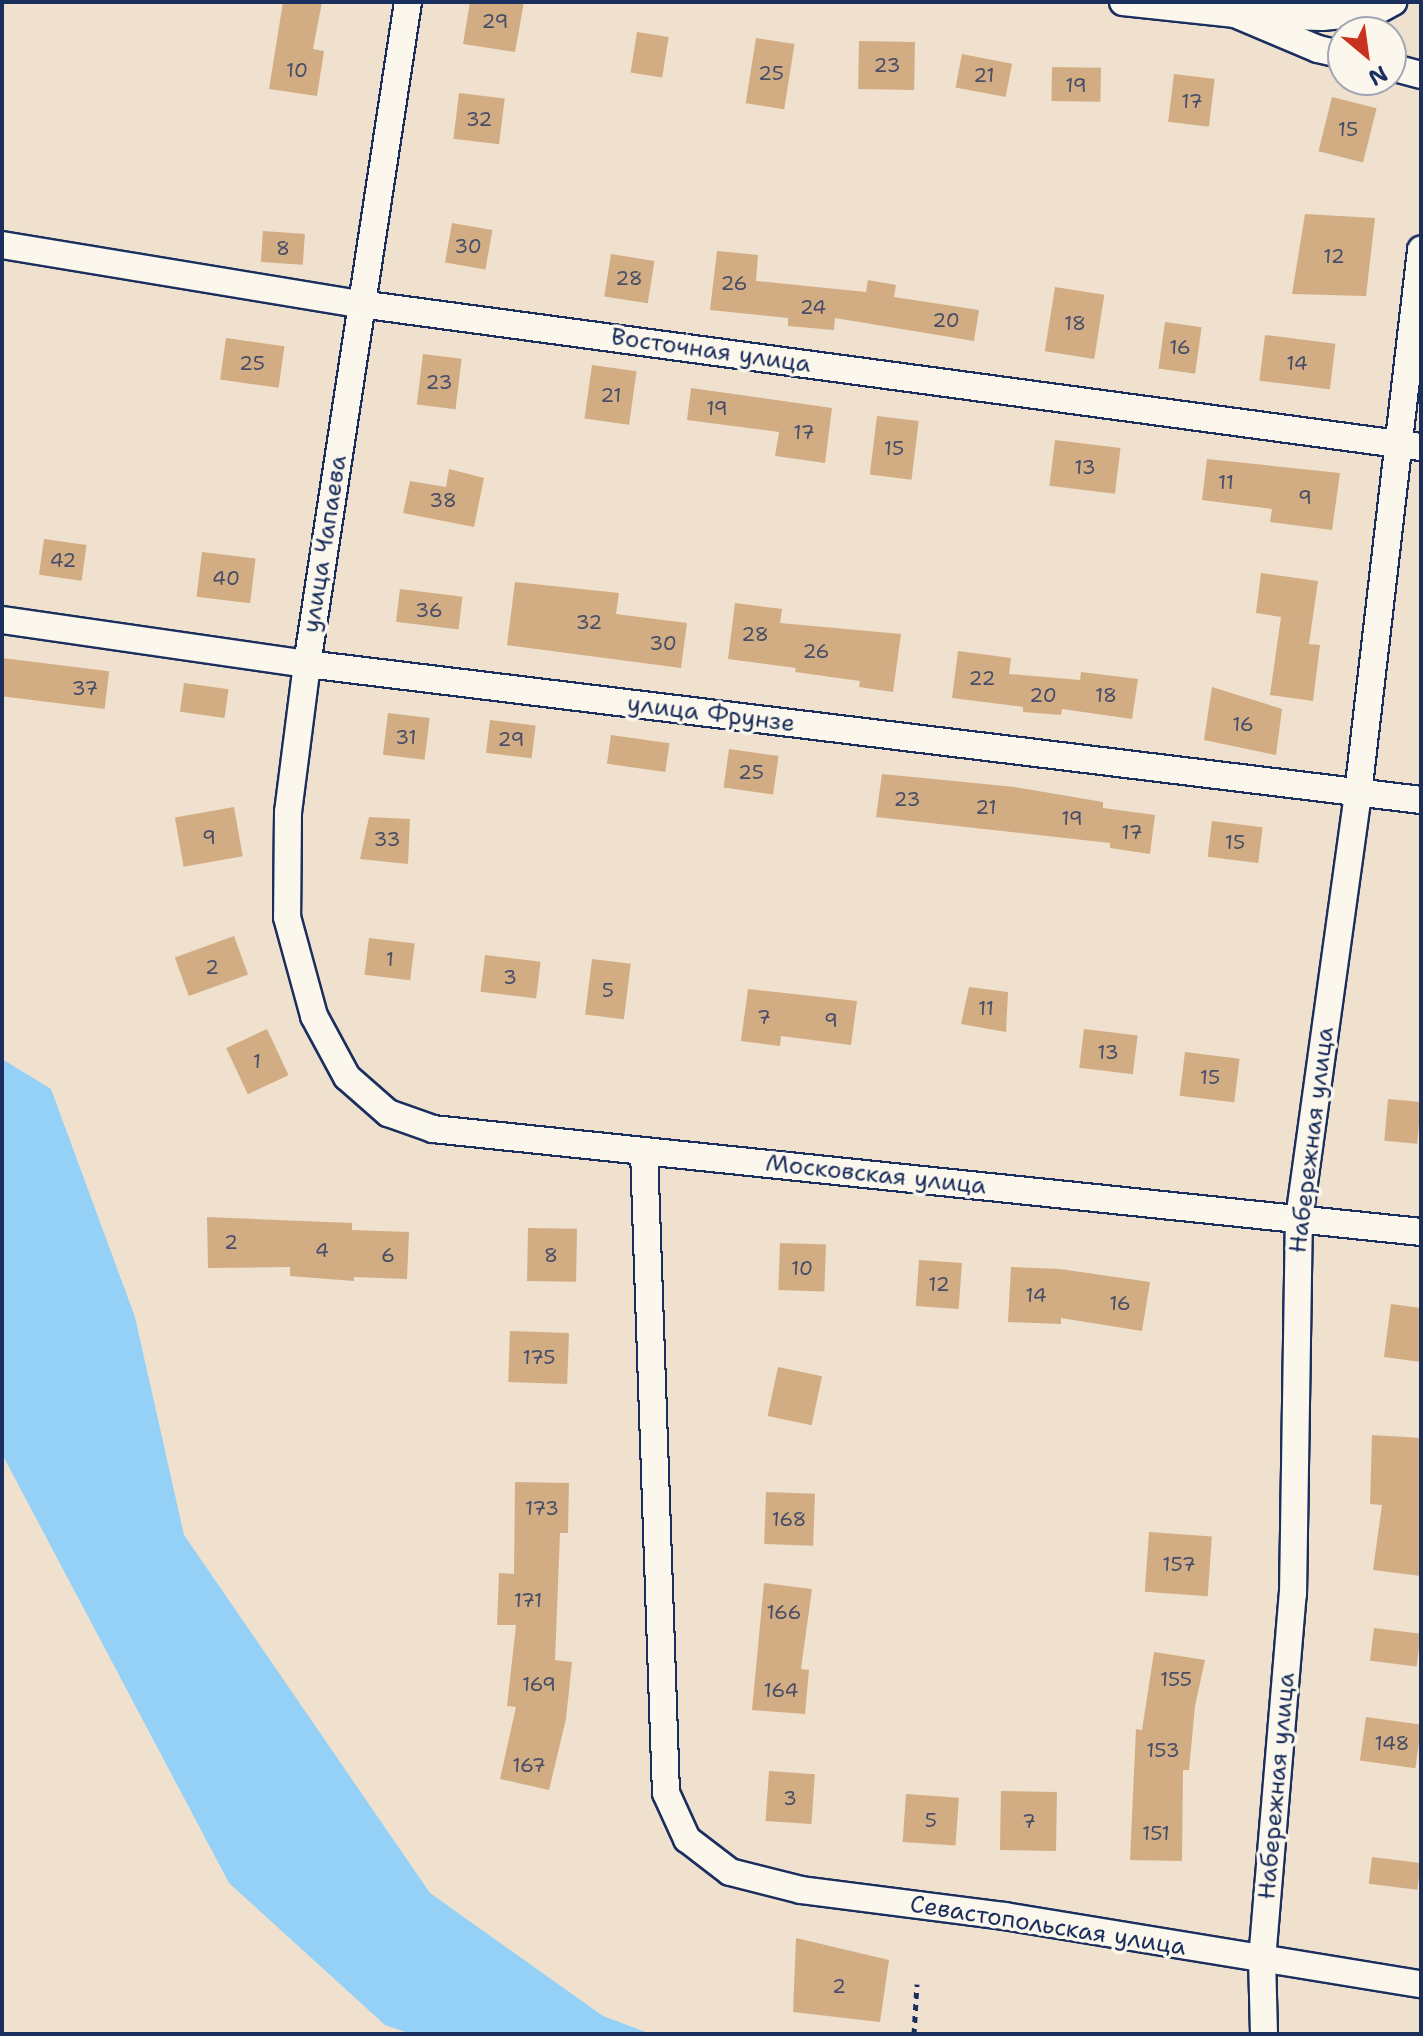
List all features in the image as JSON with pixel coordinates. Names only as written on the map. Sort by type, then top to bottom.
[{"type":"street","name":"улица Чапаева","points":[[347,1077],[314,1016],[287,917],[288,812],[360,304],[408,2]]},
{"type":"street","points":[[1123,2],[1235,14],[1322,17],[1375,12],[1393,2]]},
{"type":"street","points":[[1235,14],[1327,51]]},
{"type":"street","name":"Восточная улица","points":[[2,245],[360,304],[1409,446]]},
{"type":"street","name":"Набережная улица","points":[[1264,2034],[1262,1960],[1293,1594],[1299,1219],[1409,446],[1421,250]]},
{"type":"street","name":"улица Фрунзе","points":[[2,620],[307,664],[1421,800]]},
{"type":"street","name":"Московская улица","points":[[347,1077],[388,1113],[433,1129],[1421,1232]]},
{"type":"street","name":"Севастопольская улица","points":[[644,1151],[666,1793],[687,1839],[730,1872],[801,1890],[1004,1916],[1421,1984]]},
{"type":"path","points":[[914,2034],[917,1984]]},
{"type":"water","points":[[2,1059],[51,1089],[135,1317],[184,1535],[430,1893],[603,2016],[651,2034],[411,2034],[385,2025],[229,1883],[2,1454]]},
{"type":"building","points":[[283,2],[322,2],[313,49],[324,51],[317,96],[269,89]]},
{"type":"building","points":[[470,2],[524,2],[515,52],[463,44]]},
{"type":"building","points":[[637,32],[669,37],[662,78],[631,72]]},
{"type":"building","points":[[756,38],[795,44],[784,109],[746,103]]},
{"type":"building","points":[[859,41],[915,42],[914,90],[858,89]]},
{"type":"building","points":[[962,54],[1012,64],[1006,97],[956,87]]},
{"type":"building","points":[[1052,67],[1101,68],[1100,102],[1051,101]]},
{"type":"building","points":[[1174,74],[1215,79],[1209,127],[1168,122]]},
{"type":"building","points":[[459,93],[505,99],[499,144],[453,139]]},
{"type":"building","points":[[1332,97],[1377,108],[1363,162],[1318,151]]},
{"type":"building","points":[[1305,214],[1375,218],[1366,296],[1292,294]]},
{"type":"building","points":[[452,223],[492,230],[485,270],[445,262]]},
{"type":"building","points":[[263,231],[305,234],[303,265],[261,262]]},
{"type":"building","points":[[717,251],[758,255],[756,281],[866,292],[868,280],[896,285],[894,297],[979,310],[974,341],[835,318],[834,330],[788,326],[788,318],[710,310]]},
{"type":"building","points":[[611,254],[654,261],[648,303],[604,296]]},
{"type":"building","points":[[1055,287],[1104,295],[1094,359],[1045,351]]},
{"type":"building","points":[[1165,322],[1202,327],[1195,374],[1158,369]]},
{"type":"building","points":[[1265,335],[1335,344],[1330,389],[1259,381]]},
{"type":"building","points":[[226,338],[284,346],[279,388],[220,380]]},
{"type":"building","points":[[423,354],[462,359],[455,409],[417,405]]},
{"type":"building","points":[[592,365],[637,371],[629,425],[584,418]]},
{"type":"building","points":[[691,388],[832,408],[825,463],[775,456],[779,432],[687,420]]},
{"type":"building","points":[[877,416],[919,421],[911,480],[870,475]]},
{"type":"building","points":[[1055,440],[1121,448],[1115,494],[1049,486]]},
{"type":"building","points":[[1207,459],[1340,473],[1332,530],[1270,522],[1272,509],[1202,500]]},
{"type":"building","points":[[449,469],[484,478],[474,527],[403,513],[410,481],[446,487]]},
{"type":"building","points":[[44,539],[87,545],[82,581],[39,575]]},
{"type":"building","points":[[202,552],[256,559],[250,603],[197,597]]},
{"type":"building","points":[[1261,573],[1318,581],[1309,644],[1320,645],[1313,701],[1270,695],[1281,617],[1256,613]]},
{"type":"building","points":[[515,582],[619,593],[616,614],[687,623],[681,668],[507,645]]},
{"type":"building","points":[[400,589],[463,597],[459,629],[396,622]]},
{"type":"building","points":[[735,603],[782,609],[780,623],[901,634],[893,692],[859,687],[860,681],[795,672],[796,668],[728,659]]},
{"type":"building","points":[[958,651],[1011,658],[1009,674],[1080,680],[1081,672],[1138,679],[1132,719],[1062,709],[1061,715],[1023,712],[1023,707],[952,698]]},
{"type":"building","points":[[2,658],[109,671],[105,709],[2,696]]},
{"type":"building","points":[[184,683],[229,689],[225,718],[180,712]]},
{"type":"building","points":[[1212,687],[1282,709],[1276,755],[1204,740]]},
{"type":"building","points":[[388,713],[430,718],[425,760],[383,755]]},
{"type":"building","points":[[490,720],[536,726],[532,758],[486,753]]},
{"type":"building","points":[[611,735],[669,743],[665,772],[607,764]]},
{"type":"building","points":[[729,749],[779,756],[773,795],[724,788]]},
{"type":"building","points":[[882,774],[1015,787],[1103,802],[1103,808],[1155,815],[1150,854],[1110,848],[1110,843],[876,817]]},
{"type":"building","points":[[234,807],[243,856],[184,867],[175,817]]},
{"type":"building","points":[[369,817],[410,819],[408,864],[360,859]]},
{"type":"building","points":[[1212,821],[1263,827],[1258,863],[1208,857]]},
{"type":"building","points":[[234,936],[248,975],[189,996],[175,958]]},
{"type":"building","points":[[369,938],[415,944],[410,980],[364,975]]},
{"type":"building","points":[[485,955],[541,962],[536,999],[480,992]]},
{"type":"building","points":[[592,959],[631,964],[624,1019],[585,1015]]},
{"type":"building","points":[[969,987],[1008,992],[1006,1032],[961,1024]]},
{"type":"building","points":[[748,989],[857,1001],[851,1045],[781,1036],[780,1046],[741,1041]]},
{"type":"building","points":[[267,1029],[289,1075],[248,1094],[226,1048]]},
{"type":"building","points":[[1084,1029],[1138,1036],[1133,1074],[1079,1068]]},
{"type":"building","points":[[1185,1052],[1240,1059],[1234,1102],[1180,1096]]},
{"type":"building","points":[[1388,1099],[1421,1102],[1417,1144],[1384,1141]]},
{"type":"building","points":[[207,1217],[352,1223],[352,1230],[409,1232],[407,1279],[354,1277],[354,1281],[290,1276],[290,1267],[208,1268]]},
{"type":"building","points":[[528,1228],[577,1229],[576,1282],[527,1281]]},
{"type":"building","points":[[780,1243],[826,1245],[824,1292],[778,1290]]},
{"type":"building","points":[[919,1260],[962,1263],[959,1309],[916,1306]]},
{"type":"building","points":[[1011,1267],[1060,1269],[1150,1282],[1142,1331],[1061,1318],[1061,1324],[1008,1322]]},
{"type":"building","points":[[1391,1304],[1421,1308],[1421,1362],[1384,1357]]},
{"type":"building","points":[[510,1331],[569,1333],[567,1384],[508,1382]]},
{"type":"building","points":[[778,1367],[822,1376],[812,1425],[768,1416]]},
{"type":"building","points":[[1372,1435],[1421,1438],[1421,1576],[1373,1570],[1382,1505],[1370,1504]]},
{"type":"building","points":[[515,1482],[569,1483],[568,1533],[560,1533],[555,1660],[572,1662],[566,1719],[549,1790],[500,1779],[516,1707],[507,1706],[516,1625],[497,1625],[499,1573],[514,1574]]},
{"type":"building","points":[[766,1492],[815,1494],[813,1546],[764,1544]]},
{"type":"building","points":[[1149,1532],[1212,1536],[1208,1596],[1145,1592]]},
{"type":"building","points":[[764,1583],[812,1589],[801,1669],[809,1670],[805,1714],[752,1710]]},
{"type":"building","points":[[1374,1628],[1421,1634],[1417,1666],[1370,1661]]},
{"type":"building","points":[[1154,1652],[1205,1660],[1195,1706],[1189,1770],[1183,1770],[1182,1861],[1130,1860],[1136,1729],[1142,1730]]},
{"type":"building","points":[[1366,1717],[1421,1725],[1415,1768],[1360,1761]]},
{"type":"building","points":[[769,1771],[815,1774],[811,1824],[766,1821]]},
{"type":"building","points":[[1001,1791],[1057,1792],[1056,1851],[1000,1850]]},
{"type":"building","points":[[906,1794],[959,1798],[956,1846],[903,1842]]},
{"type":"building","points":[[1372,1857],[1421,1863],[1417,1890],[1369,1884]]},
{"type":"building","points":[[796,1938],[889,1960],[880,2022],[793,2012]]}]
